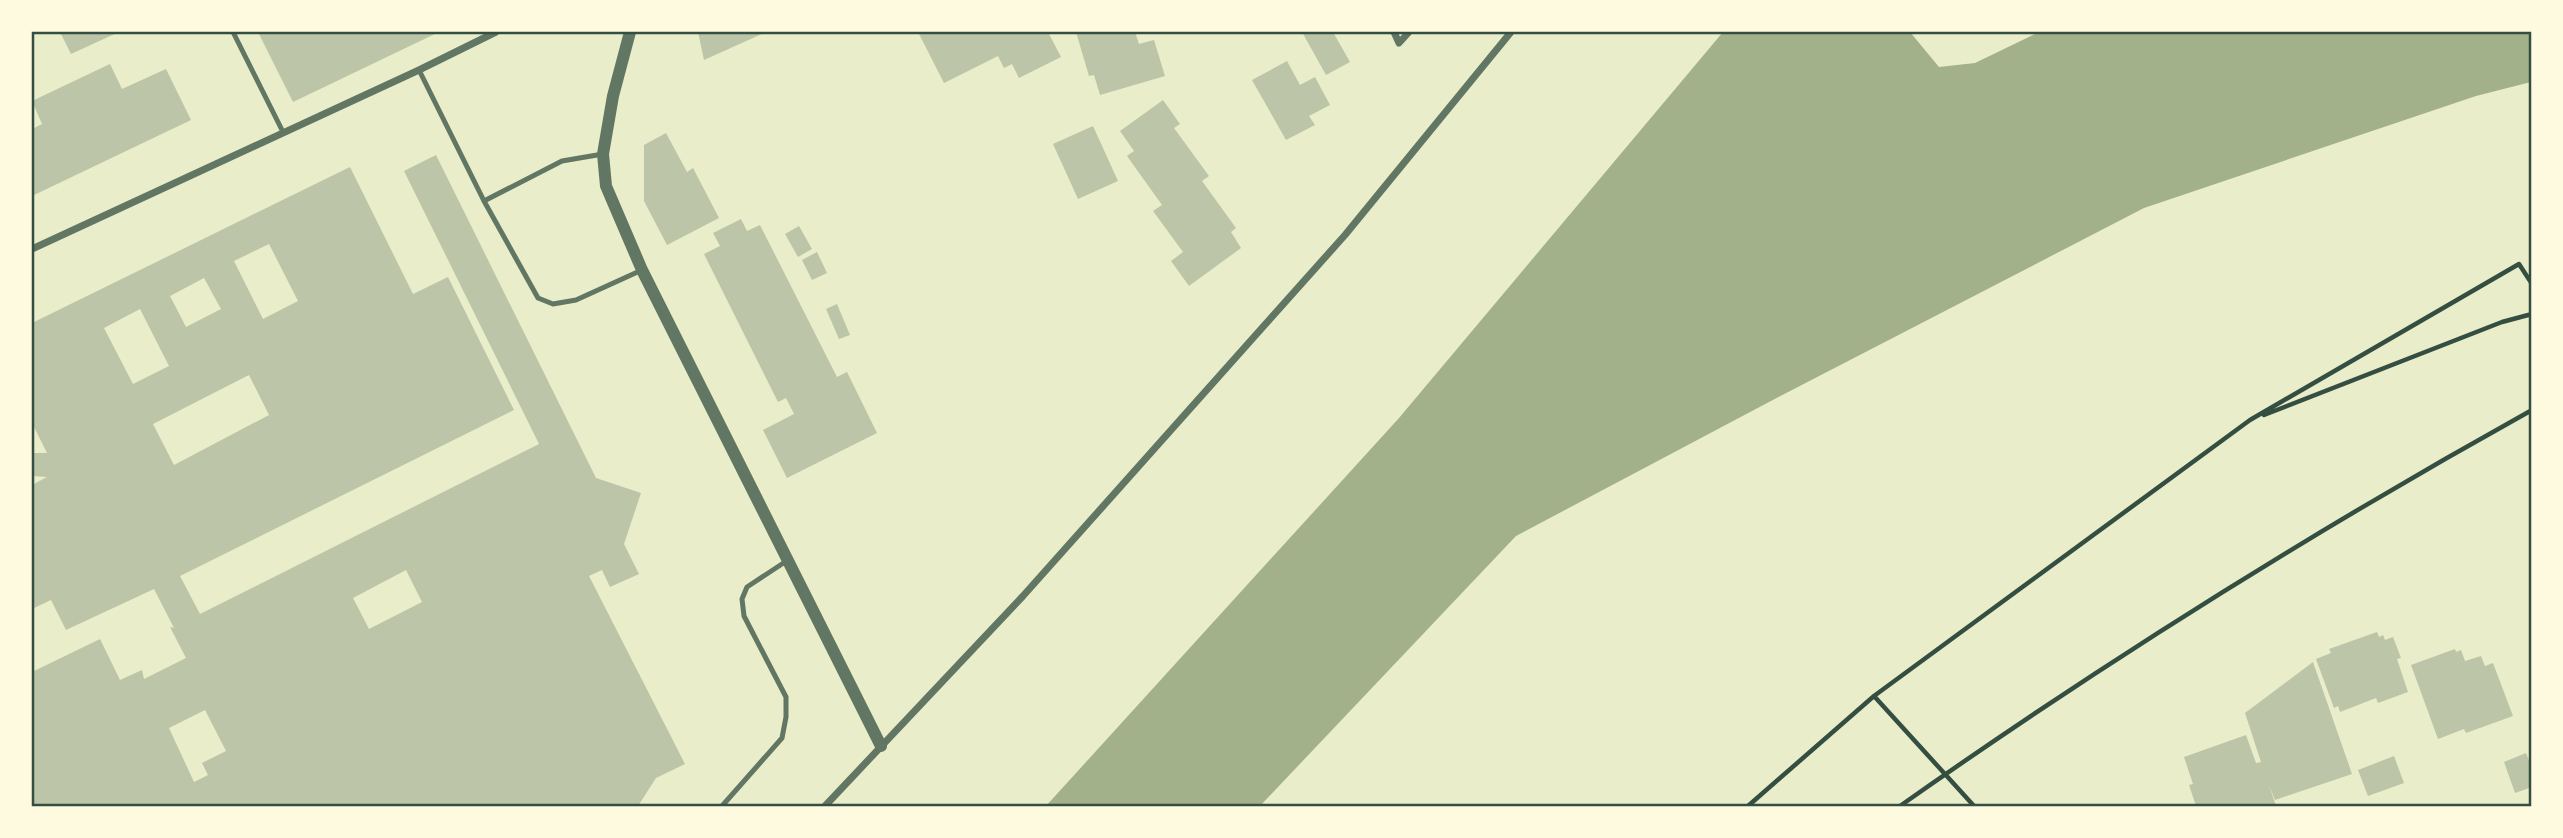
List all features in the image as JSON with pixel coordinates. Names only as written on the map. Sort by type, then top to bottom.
[{"type":"street","points":[[32,250],[496,32]]},
{"type":"street","points":[[630,32],[613,96],[603,154],[606,186],[642,270],[881,746]]},
{"type":"street","points":[[1394,32],[1399,43],[1409,32]]},
{"type":"street","points":[[825,807],[1024,596],[1335,246],[1511,32]]},
{"type":"lane","points":[[233,32],[283,131]]},
{"type":"lane","points":[[419,70],[484,201],[538,298],[553,304],[576,300],[642,270]]},
{"type":"lane","points":[[484,201],[562,161],[603,154]]},
{"type":"lane","points":[[722,807],[782,738],[786,697],[744,616],[742,598],[747,587],[788,560]]},
{"type":"path","points":[[1748,807],[1874,696],[2250,420],[2519,264],[2532,285]]},
{"type":"path","points":[[2250,420],[2502,321],[2532,314]]},
{"type":"path","points":[[1900,807],[2136,647],[2333,523],[2532,410]]},
{"type":"path","points":[[1874,696],[1974,807]]},
{"type":"shaded area","points":[[1723,32],[1910,32],[1939,67],[1975,63],[2039,32],[2531,32],[2531,82],[2476,96],[2144,208],[1516,536],[1260,806],[1046,806],[1399,418]]},
{"type":"building","points":[[60,32],[119,32],[71,54]]},
{"type":"building","points":[[258,32],[439,32],[293,102]]},
{"type":"building","points":[[698,32],[766,32],[704,60]]},
{"type":"building","points":[[918,32],[1048,32],[1061,57],[1019,78],[1012,64],[1004,68],[998,56],[944,83]]},
{"type":"building","points":[[1076,32],[1135,32],[1139,44],[1154,40],[1165,76],[1100,95],[1094,75],[1089,76]]},
{"type":"building","points":[[1302,32],[1333,32],[1350,62],[1326,75]]},
{"type":"building","points":[[1287,61],[1300,85],[1315,77],[1330,105],[1309,116],[1315,125],[1286,140],[1252,80]]},
{"type":"building","points":[[110,64],[122,89],[166,69],[191,120],[32,196],[32,129],[42,124],[32,101]]},
{"type":"building","points":[[1163,100],[1180,124],[1174,128],[1209,176],[1202,181],[1236,228],[1231,232],[1241,248],[1189,286],[1171,261],[1183,252],[1153,211],[1162,205],[1127,156],[1134,151],[1120,131]]},
{"type":"building","points":[[1093,126],[1118,181],[1078,199],[1053,144]]},
{"type":"building","points":[[666,133],[687,172],[693,168],[719,218],[667,245],[644,201],[644,145]]},
{"type":"building","points":[[436,155],[596,478],[641,493],[624,544],[639,574],[610,587],[602,570],[589,576],[685,764],[656,778],[638,806],[32,806],[32,672],[100,639],[120,680],[142,670],[144,679],[186,658],[154,589],[66,630],[51,600],[32,609],[32,485],[47,477],[32,476],[32,453],[47,453],[32,423],[32,323],[350,167],[413,294],[448,277],[514,410],[180,576],[200,614],[539,444],[404,171]],"holes":[[[269,244],[298,301],[263,319],[234,261]],[[204,278],[221,309],[186,327],[170,296]],[[140,309],[169,366],[133,384],[104,328]],[[249,375],[269,415],[174,465],[153,424]],[[406,570],[422,602],[369,629],[353,598]],[[205,710],[226,751],[202,763],[208,775],[194,782],[169,728]]]},
{"type":"building","points":[[741,219],[747,231],[760,225],[837,377],[847,372],[877,433],[787,478],[763,430],[794,414],[786,398],[778,402],[704,254],[720,246],[713,233]]},
{"type":"building","points":[[799,226],[812,249],[798,257],[785,234]]},
{"type":"building","points":[[817,252],[827,273],[812,280],[802,260]]},
{"type":"building","points":[[837,304],[850,335],[839,339],[826,309]]},
{"type":"building","points":[[2377,632],[2379,637],[2383,635],[2385,640],[2393,637],[2401,658],[2397,659],[2408,692],[2378,703],[2376,698],[2340,712],[2338,706],[2334,708],[2316,659],[2331,653],[2329,649]]},
{"type":"building","points":[[2455,649],[2456,652],[2461,650],[2465,661],[2481,656],[2485,666],[2493,663],[2513,716],[2466,733],[2464,729],[2438,739],[2411,665]]},
{"type":"building","points":[[2313,662],[2352,774],[2275,800],[2269,785],[2276,806],[2196,806],[2189,785],[2193,784],[2184,757],[2246,735],[2256,763],[2261,762],[2245,713]]},
{"type":"building","points":[[2526,753],[2532,768],[2532,787],[2515,793],[2504,762]]},
{"type":"building","points":[[2394,756],[2404,783],[2368,796],[2358,770]]}]
